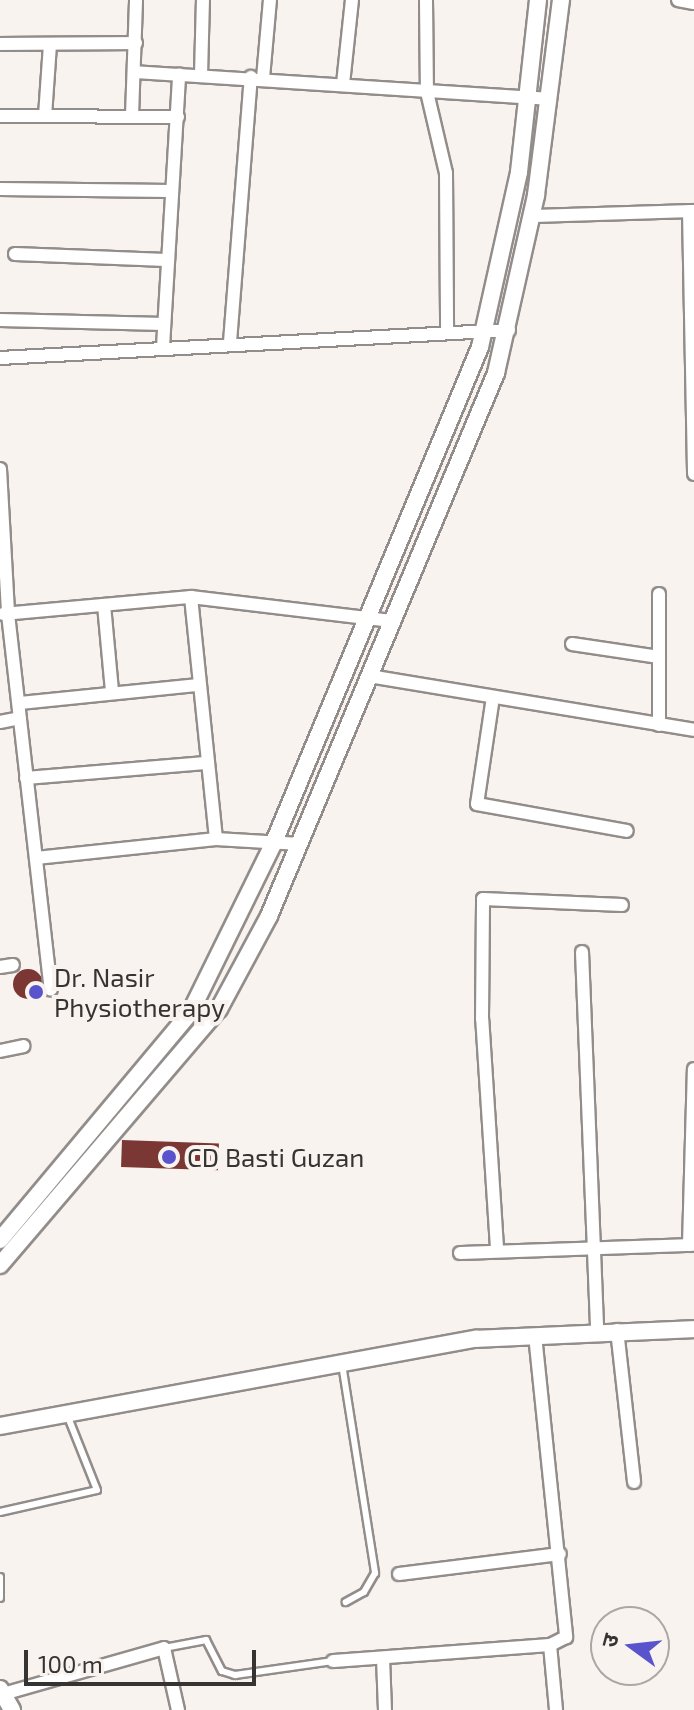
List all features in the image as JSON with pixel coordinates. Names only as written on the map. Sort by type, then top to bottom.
[{"type":"street","points":[[132,116],[136,0]]},
{"type":"street","points":[[201,75],[203,0]]},
{"type":"street","points":[[230,342],[257,78],[270,0]]},
{"type":"street","points":[[343,84],[352,0]]},
{"type":"street","points":[[426,0],[427,92],[446,173],[447,331]]},
{"type":"street","points":[[0,1240],[190,1013],[274,842],[440,454],[484,330],[527,98],[538,0]]},
{"type":"street","points":[[0,1265],[219,1009],[300,844],[509,330],[532,216],[561,0]]},
{"type":"street","points":[[678,0],[694,3]]},
{"type":"street","points":[[0,44],[136,43]]},
{"type":"street","points":[[45,116],[50,44]]},
{"type":"street","points":[[134,72],[549,99]]},
{"type":"street","points":[[163,347],[179,74]]},
{"type":"street","points":[[0,116],[178,117]]},
{"type":"street","points":[[0,189],[170,191]]},
{"type":"street","points":[[532,216],[691,211],[694,474]]},
{"type":"street","points":[[15,254],[166,260]]},
{"type":"street","points":[[0,320],[164,324]]},
{"type":"street","points":[[0,358],[230,342],[509,330]]},
{"type":"street","points":[[0,469],[4,614],[20,703],[51,990]]},
{"type":"street","points":[[659,594],[659,725]]},
{"type":"street","points":[[4,614],[191,597],[369,615],[392,621]]},
{"type":"street","points":[[191,597],[196,685],[216,839]]},
{"type":"street","points":[[104,605],[112,691]]},
{"type":"street","points":[[572,644],[659,657]]},
{"type":"street","points":[[369,676],[694,730]]},
{"type":"street","points":[[20,703],[112,691],[196,685]]},
{"type":"street","points":[[493,697],[477,804],[627,831]]},
{"type":"street","points":[[0,722],[20,718]]},
{"type":"street","points":[[26,778],[205,763]]},
{"type":"street","points":[[36,858],[216,839],[300,844]]},
{"type":"street","points":[[497,1248],[482,1019],[483,899],[622,905]]},
{"type":"street","points":[[582,952],[597,1330]]},
{"type":"street","points":[[0,1051],[23,1046]]},
{"type":"street","points":[[460,1253],[497,1248],[692,1245],[694,1069]]},
{"type":"street","points":[[0,1426],[341,1360],[535,1335],[597,1330],[694,1329]]},
{"type":"street","points":[[617,1330],[634,1482]]},
{"type":"street","points":[[333,1661],[550,1645],[566,1637],[560,1554],[535,1335]]},
{"type":"street","points":[[399,1574],[560,1554]]},
{"type":"street","points":[[550,1645],[556,1710]]},
{"type":"street","points":[[12,1710],[1,1692],[164,1648],[178,1710]]},
{"type":"street","points":[[383,1658],[385,1710]]},
{"type":"lane","points":[[341,1360],[375,1573],[364,1592],[346,1602]]},
{"type":"lane","points":[[0,1512],[97,1490],[66,1414]]},
{"type":"lane","points":[[0,1577],[0,1598]]},
{"type":"lane","points":[[164,1648],[206,1640],[229,1674],[333,1661]]},
{"type":"building","points":[[28,969],[39,973],[43,984],[39,995],[28,999],[17,995],[13,984],[17,973]]},
{"type":"building","points":[[122,1140],[219,1143],[218,1170],[121,1167]]},
{"type":"place","name":"Dr. Nasir Physiotherapy","points":[[36,992]]},
{"type":"place","name":"CD Basti Guzan","points":[[169,1157]]}]
